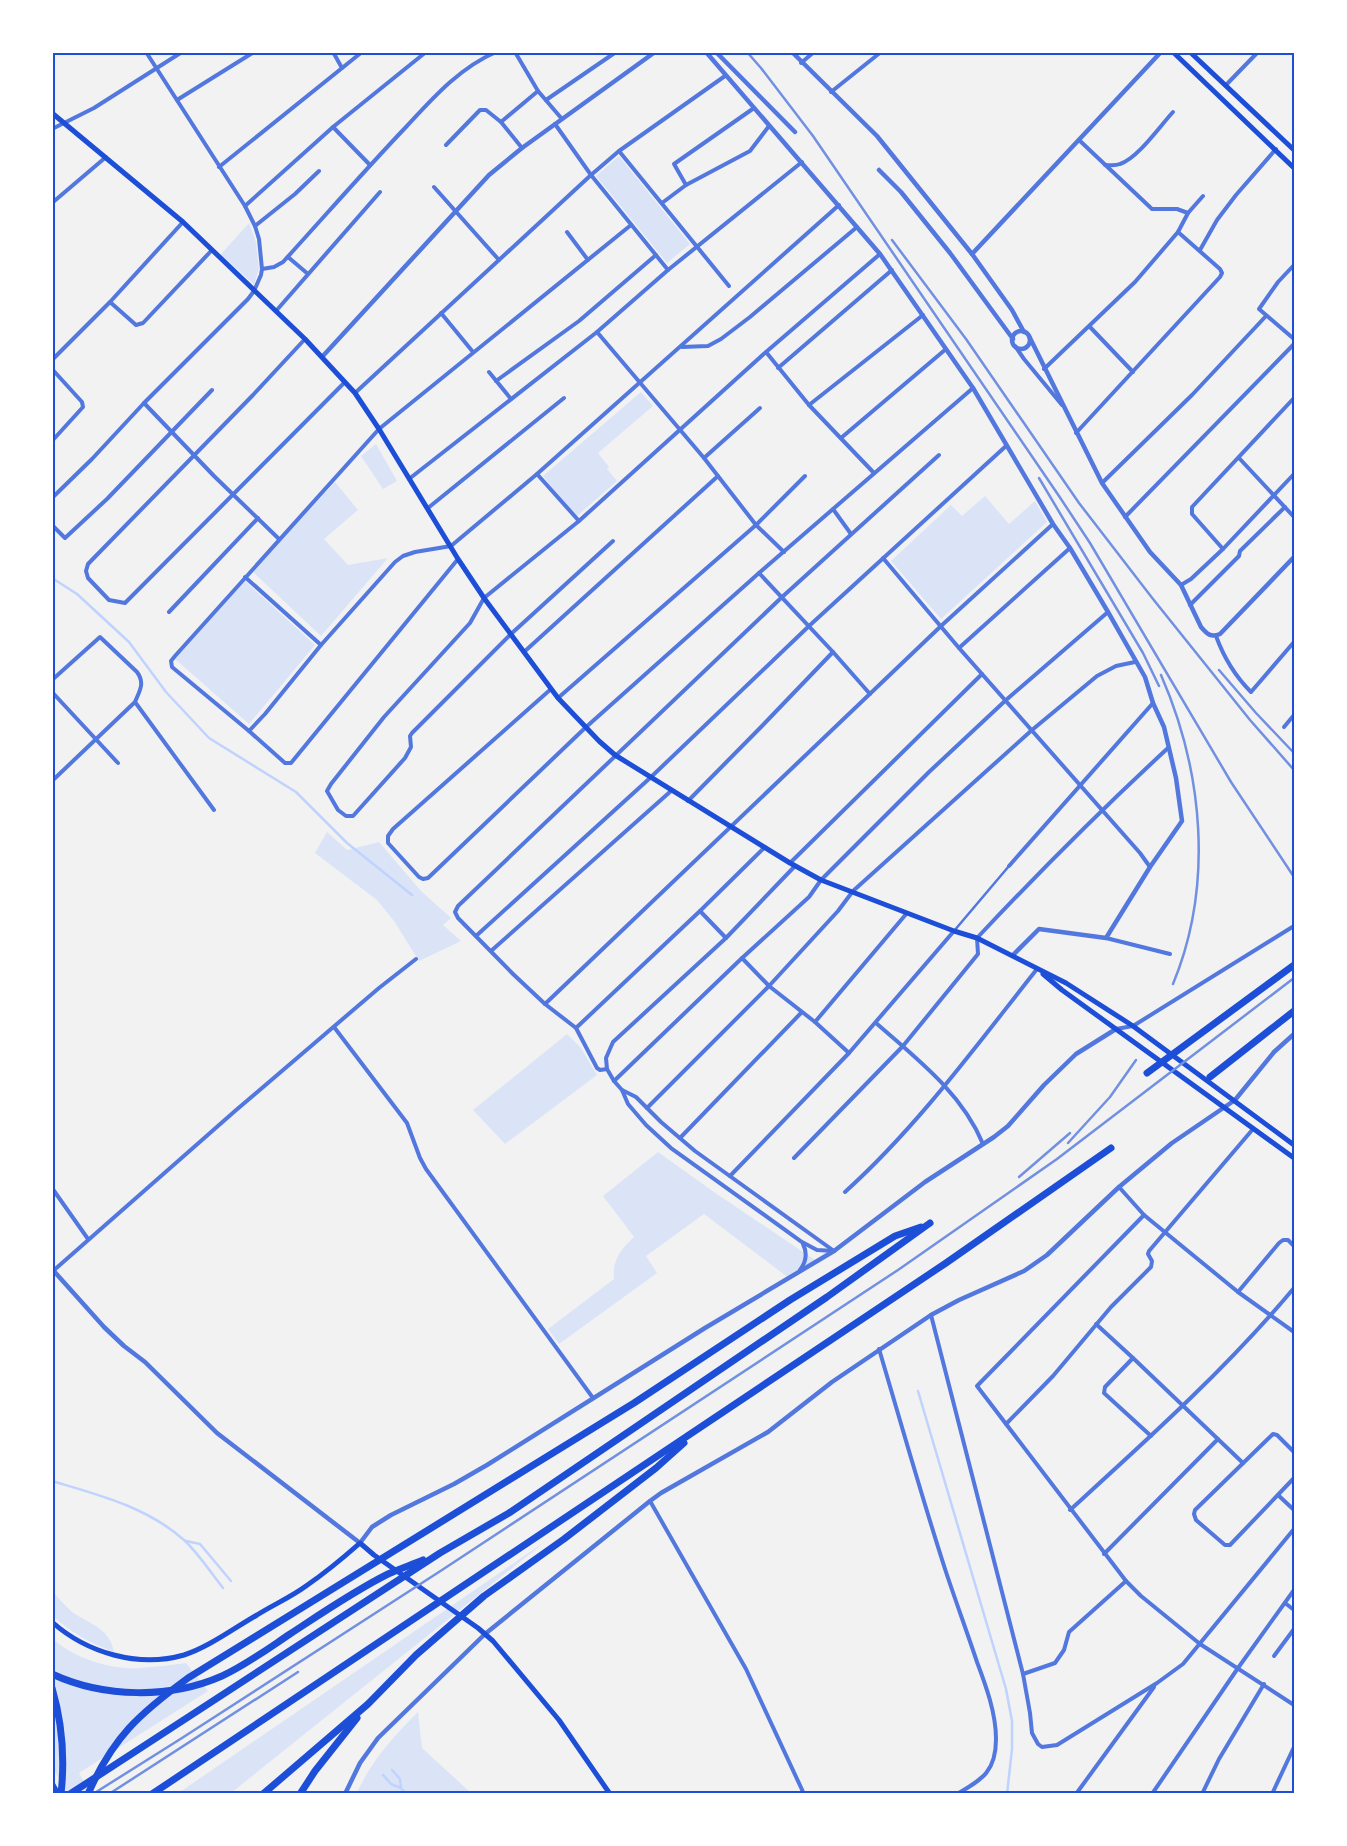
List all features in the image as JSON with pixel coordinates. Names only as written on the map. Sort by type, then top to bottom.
[{"type":"highway","points":[[1147,1073],[1294,965]]},
{"type":"highway","points":[[1210,1077],[1294,1011]]},
{"type":"highway","points":[[152,1794],[938,1268],[1111,1148]]},
{"type":"highway","points":[[70,1794],[440,1553],[509,1513],[827,1297],[930,1223],[895,1236],[758,1320],[634,1403],[188,1678],[135,1720],[104,1759],[88,1794]]},
{"type":"highway","points":[[263,1794],[368,1704],[416,1655],[476,1602],[564,1539],[656,1468],[703,1426]]},
{"type":"highway","points":[[52,1674],[66,1680],[121,1692],[148,1692],[199,1684],[230,1671],[337,1603],[388,1574],[440,1553]]},
{"type":"highway","points":[[52,1688],[62,1737],[63,1772],[61,1794]]},
{"type":"highway","points":[[300,1794],[315,1771],[368,1704]]},
{"type":"highway","points":[[52,1785],[57,1794]]},
{"type":"main road","points":[[1173,52],[1294,168]]},
{"type":"main road","points":[[1190,52],[1294,150]]},
{"type":"main road","points":[[52,113],[183,222],[305,339],[356,393],[484,598],[558,698],[585,728],[615,755],[671,791],[821,880],[977,938],[1066,983],[1134,1026],[1220,1088],[1294,1145]]},
{"type":"main road","points":[[1037,969],[1062,990],[1294,1158]]},
{"type":"main road","points":[[52,1622],[81,1643],[109,1654],[145,1659],[158,1659],[184,1654],[209,1643],[306,1586],[360,1543],[485,1634],[559,1720],[610,1794]]},
{"type":"street","points":[[52,498],[254,291],[262,275],[255,226],[245,206],[146,52]]},
{"type":"street","points":[[52,130],[94,108],[182,52]]},
{"type":"street","points":[[177,100],[254,52]]},
{"type":"street","points":[[333,52],[342,68]]},
{"type":"street","points":[[219,167],[362,52]]},
{"type":"street","points":[[245,206],[333,127],[426,52]]},
{"type":"street","points":[[262,268],[278,264],[288,256],[425,107],[456,77],[482,58],[496,52]]},
{"type":"street","points":[[515,52],[538,91],[562,120]]},
{"type":"street","points":[[546,100],[616,52]]},
{"type":"street","points":[[322,357],[489,175],[522,148],[655,52]]},
{"type":"street","points":[[706,52],[857,226],[892,270],[973,388],[1053,524],[1070,548],[1108,612],[1144,677],[1164,727],[1176,778],[1182,821],[1150,867],[1106,938]]},
{"type":"street","points":[[716,52],[795,132]]},
{"type":"street","points":[[792,52],[876,136],[972,254],[1012,310],[1024,332],[1030,338],[1062,406],[1102,482],[1150,552],[1181,585],[1201,627],[1210,636],[1216,636],[1224,631],[1294,557]]},
{"type":"street","points":[[801,63],[814,52]]},
{"type":"street","points":[[831,92],[881,52]]},
{"type":"street","points":[[972,254],[1161,52]]},
{"type":"street","points":[[1226,85],[1258,52]]},
{"type":"street","points":[[356,393],[591,175],[619,151],[725,76]]},
{"type":"street","points":[[501,122],[538,91]]},
{"type":"street","points":[[686,185],[674,164],[754,108]]},
{"type":"street","points":[[446,145],[480,110],[486,110],[501,122],[522,148]]},
{"type":"street","points":[[1105,165],[1121,164],[1127,161],[1173,112]]},
{"type":"street","points":[[555,124],[591,175],[668,270]]},
{"type":"street","points":[[662,203],[686,185],[750,151],[769,126]]},
{"type":"street","points":[[333,127],[370,165]]},
{"type":"street","points":[[1079,140],[1152,209],[1177,209],[1188,213]]},
{"type":"street","points":[[1200,250],[1217,220],[1276,149]]},
{"type":"street","points":[[619,151],[729,286]]},
{"type":"street","points":[[52,203],[106,156]]},
{"type":"street","points":[[409,478],[597,332],[668,270],[802,162]]},
{"type":"street","points":[[879,170],[901,192],[950,253],[1013,339],[1024,360],[1062,406]]},
{"type":"street","points":[[255,226],[295,194],[319,171]]},
{"type":"street","points":[[434,187],[500,260]]},
{"type":"street","points":[[276,311],[380,192]]},
{"type":"street","points":[[1044,369],[1090,328],[1134,282],[1178,232],[1188,213],[1203,196]]},
{"type":"street","points":[[249,731],[321,645],[395,562],[403,556],[414,552],[451,546],[537,474],[682,347],[839,205]]},
{"type":"street","points":[[52,360],[110,302],[183,222]]},
{"type":"street","points":[[458,558],[291,763],[285,763],[172,667],[171,661],[175,656],[379,429],[631,225]]},
{"type":"street","points":[[682,347],[708,346],[721,339],[750,317],[857,226]]},
{"type":"street","points":[[567,232],[588,260]]},
{"type":"street","points":[[1076,433],[1220,277],[1222,272],[1220,268],[1178,232]]},
{"type":"street","points":[[110,302],[136,325],[144,324],[212,250]]},
{"type":"street","points":[[613,541],[510,634],[412,733],[410,736],[411,747],[405,758],[353,816],[346,816],[338,810],[327,791],[331,784],[384,717],[470,623],[484,598],[579,521],[766,352],[880,254]]},
{"type":"street","points":[[496,381],[578,321],[656,255]]},
{"type":"street","points":[[288,256],[308,274]]},
{"type":"street","points":[[1294,265],[1278,282],[1259,309],[1294,339]]},
{"type":"street","points":[[778,368],[892,270]]},
{"type":"street","points":[[441,313],[473,352]]},
{"type":"street","points":[[809,405],[923,315]]},
{"type":"street","points":[[1102,482],[1192,395],[1266,316]]},
{"type":"street","points":[[1090,328],[1133,372]]},
{"type":"street","points":[[597,332],[704,458],[756,525],[784,552]]},
{"type":"street","points":[[1013,339],[1017,333],[1024,332]]},
{"type":"street","points":[[1015,346],[1022,349],[1026,348],[1030,338]]},
{"type":"street","points":[[305,339],[88,564],[86,571],[88,578],[109,600],[124,603],[345,382]]},
{"type":"street","points":[[1125,517],[1294,344]]},
{"type":"street","points":[[841,438],[946,349]]},
{"type":"street","points":[[766,352],[809,405],[874,473]]},
{"type":"street","points":[[52,369],[82,402],[83,407],[52,441]]},
{"type":"street","points":[[490,372],[511,399]]},
{"type":"street","points":[[551,689],[393,829],[388,836],[388,843],[419,877],[423,879],[428,878],[585,728],[833,508],[973,388]]},
{"type":"street","points":[[52,525],[66,538],[212,390]]},
{"type":"street","points":[[428,508],[564,398]]},
{"type":"street","points":[[1223,549],[1192,514],[1192,507],[1294,398]]},
{"type":"street","points":[[144,403],[195,454],[214,476],[279,539]]},
{"type":"street","points":[[704,458],[760,408]]},
{"type":"street","points":[[476,936],[650,778],[809,626],[1006,446]]},
{"type":"street","points":[[607,1068],[600,1070],[597,1068],[576,1028],[545,1004],[458,918],[455,912],[458,906],[781,598],[940,455]]},
{"type":"street","points":[[1239,458],[1294,517]]},
{"type":"street","points":[[537,474],[579,521]]},
{"type":"street","points":[[1181,585],[1191,579],[1223,549],[1294,474]]},
{"type":"street","points":[[524,652],[718,476]]},
{"type":"street","points":[[558,698],[756,525],[805,476]]},
{"type":"street","points":[[1190,605],[1239,556],[1240,551],[1285,507]]},
{"type":"street","points":[[833,508],[851,534]]},
{"type":"street","points":[[169,612],[258,518]]},
{"type":"street","points":[[545,1004],[941,626],[1053,524]]},
{"type":"street","points":[[959,648],[1070,548]]},
{"type":"street","points":[[883,558],[959,648],[1140,853],[1150,867]]},
{"type":"street","points":[[759,574],[870,694]]},
{"type":"street","points":[[245,577],[321,645]]},
{"type":"street","points":[[614,1082],[742,958],[809,897],[821,880],[929,772],[1006,700],[1108,612]]},
{"type":"street","points":[[1216,636],[1227,662],[1238,679],[1251,692],[1294,642]]},
{"type":"street","points":[[52,680],[100,637],[142,679],[142,687],[136,702],[52,781]]},
{"type":"street","points":[[688,801],[762,728],[833,652]]},
{"type":"street","points":[[647,1108],[769,986],[838,911],[853,891],[1032,730],[1097,676],[1116,666],[1135,662]]},
{"type":"street","points":[[834,1251],[730,1176],[680,1138],[636,1097],[622,1090],[614,1082],[607,1068],[606,1058],[613,1042],[726,938],[793,865],[982,674]]},
{"type":"street","points":[[52,692],[118,763]]},
{"type":"street","points":[[136,702],[214,810]]},
{"type":"street","points":[[730,1176],[876,1023],[1009,866],[1153,703]]},
{"type":"street","points":[[1284,727],[1294,715]]},
{"type":"street","points":[[794,1158],[903,1046],[978,954],[977,938],[1101,810],[1168,748]]},
{"type":"street","points":[[491,951],[671,791]]},
{"type":"street","points":[[576,1028],[765,847]]},
{"type":"street","points":[[700,911],[726,938]]},
{"type":"street","points":[[815,1022],[908,913]]},
{"type":"street","points":[[416,959],[235,1110],[53,1270],[104,1327],[145,1362],[216,1433],[360,1543],[372,1527],[390,1515],[454,1484],[487,1465],[834,1251],[925,1182],[1008,1126],[1044,1085],[1076,1054],[1116,1029],[1134,1026],[1294,926]]},
{"type":"street","points":[[1013,955],[1039,929],[1106,938],[1170,954]]},
{"type":"street","points":[[742,958],[769,986],[815,1022],[849,1053]]},
{"type":"street","points":[[845,1192],[873,1167],[944,1086],[1037,969]]},
{"type":"street","points":[[680,1138],[802,1013]]},
{"type":"street","points":[[876,1023],[917,1058],[962,1106],[976,1126],[984,1144]]},
{"type":"street","points":[[334,1027],[407,1123],[426,1169],[593,1398]]},
{"type":"street","points":[[344,1794],[360,1763],[382,1734],[485,1634],[650,1501],[768,1432],[832,1382],[931,1315],[1035,1264],[1172,1143],[1235,1100],[1274,1052],[1294,1034]]},
{"type":"street","points":[[622,1090],[633,1111],[671,1148],[802,1242],[817,1250],[834,1251]]},
{"type":"street","points":[[1006,1424],[1053,1376],[1096,1324],[1151,1267],[1152,1262],[1148,1254],[1149,1251],[1253,1128]]},
{"type":"street","points":[[1120,1187],[1144,1215],[1238,1292],[1294,1332]]},
{"type":"street","points":[[52,1188],[88,1239]]},
{"type":"street","points":[[1144,1215],[977,1386],[1126,1581],[1200,1644],[1294,1704]]},
{"type":"street","points":[[1238,1292],[1279,1243],[1283,1240],[1288,1240],[1294,1246]]},
{"type":"street","points":[[799,1272],[806,1259],[802,1242]]},
{"type":"street","points":[[1070,1510],[1184,1406],[1271,1316],[1294,1288]]},
{"type":"street","points":[[931,1315],[1023,1674],[1032,1733],[1038,1744],[1047,1747],[1057,1745],[1157,1683],[1183,1664],[1294,1529]]},
{"type":"street","points":[[1096,1324],[1243,1463]]},
{"type":"street","points":[[879,1349],[946,1569],[993,1712],[996,1739],[993,1762],[980,1781],[957,1794]]},
{"type":"street","points":[[1133,1358],[1105,1387],[1104,1393],[1151,1436]]},
{"type":"street","points":[[1294,1452],[1277,1435],[1273,1434],[1195,1510],[1196,1520],[1225,1544],[1230,1545],[1294,1478]]},
{"type":"street","points":[[1104,1554],[1218,1439]]},
{"type":"street","points":[[1278,1495],[1294,1510]]},
{"type":"street","points":[[650,1501],[746,1669],[804,1794]]},
{"type":"street","points":[[1023,1674],[1055,1663],[1064,1650],[1069,1632],[1126,1581]]},
{"type":"street","points":[[1152,1794],[1294,1590]]},
{"type":"street","points":[[1284,1603],[1294,1610]]},
{"type":"street","points":[[1274,1656],[1294,1629]]},
{"type":"street","points":[[1076,1794],[1157,1683]]},
{"type":"street","points":[[1202,1794],[1219,1759],[1264,1684]]},
{"type":"street","points":[[1272,1794],[1294,1747]]},
{"type":"shaded area","points":[[619,156],[690,244],[667,263],[596,176]]},
{"type":"shaded area","points":[[249,223],[256,242],[259,269],[254,285],[221,254]]},
{"type":"shaded area","points":[[641,392],[653,406],[598,453],[609,467],[607,469],[617,481],[577,516],[543,476]]},
{"type":"shaded area","points":[[376,444],[397,481],[383,489],[361,456]]},
{"type":"shaded area","points":[[335,482],[358,510],[324,539],[348,565],[388,558],[321,636],[252,571]]},
{"type":"shaded area","points":[[985,496],[1009,524],[1035,501],[1047,522],[941,619],[891,561],[951,505],[962,516]]},
{"type":"shaded area","points":[[245,581],[315,645],[249,724],[174,658]]},
{"type":"shaded area","points":[[327,832],[347,850],[379,842],[421,891],[451,918],[443,925],[461,941],[419,961],[394,921],[377,900],[315,853]]},
{"type":"shaded area","points":[[567,1034],[581,1048],[597,1075],[505,1144],[473,1110]]},
{"type":"shaded area","points":[[658,1152],[818,1262],[790,1279],[704,1214],[646,1256],[657,1273],[559,1344],[548,1329],[614,1279],[614,1266],[618,1255],[634,1237],[603,1196]]},
{"type":"shaded area","points":[[546,1541],[231,1793],[177,1794]]},
{"type":"shaded area","points":[[53,1591],[73,1612],[99,1628],[109,1638],[114,1652],[81,1637],[53,1616]]},
{"type":"shaded area","points":[[52,1638],[81,1657],[105,1665],[139,1668],[186,1663],[208,1691],[79,1773],[90,1793],[67,1793],[53,1768]]},
{"type":"shaded area","points":[[418,1712],[422,1748],[471,1793],[357,1793],[369,1770],[383,1750]]},
{"type":"waterway","points":[[52,578],[77,594],[129,642],[166,692],[209,738],[296,792],[347,843],[412,895]]},
{"type":"waterway","points":[[918,1391],[1006,1689],[1012,1721],[1012,1749],[1007,1794]]},
{"type":"waterway","points":[[52,1481],[122,1503],[170,1529],[184,1540],[200,1557],[223,1588]]},
{"type":"waterway","points":[[186,1541],[200,1544],[231,1581]]},
{"type":"waterway","points":[[392,1770],[400,1779],[401,1788]]},
{"type":"waterway","points":[[383,1775],[391,1784],[401,1788],[406,1794]]},
{"type":"railway","points":[[747,52],[813,136],[1059,496],[1090,543],[1231,782],[1294,877]]},
{"type":"railway","points":[[892,240],[966,339],[1079,503],[1250,720],[1294,770]]},
{"type":"railway","points":[[1039,478],[1143,653],[1159,686]]},
{"type":"railway","points":[[1219,670],[1294,753]]},
{"type":"railway","points":[[1161,675],[1175,712],[1186,750],[1194,789],[1198,828],[1198,868],[1194,907],[1186,946],[1173,984]]},
{"type":"railway","points":[[93,1794],[442,1570],[898,1270],[1057,1159],[1294,978]]},
{"type":"railway","points":[[1068,1143],[1110,1097],[1136,1060]]},
{"type":"railway","points":[[1019,1177],[1070,1133]]},
{"type":"railway","points":[[109,1794],[298,1672]]}]
